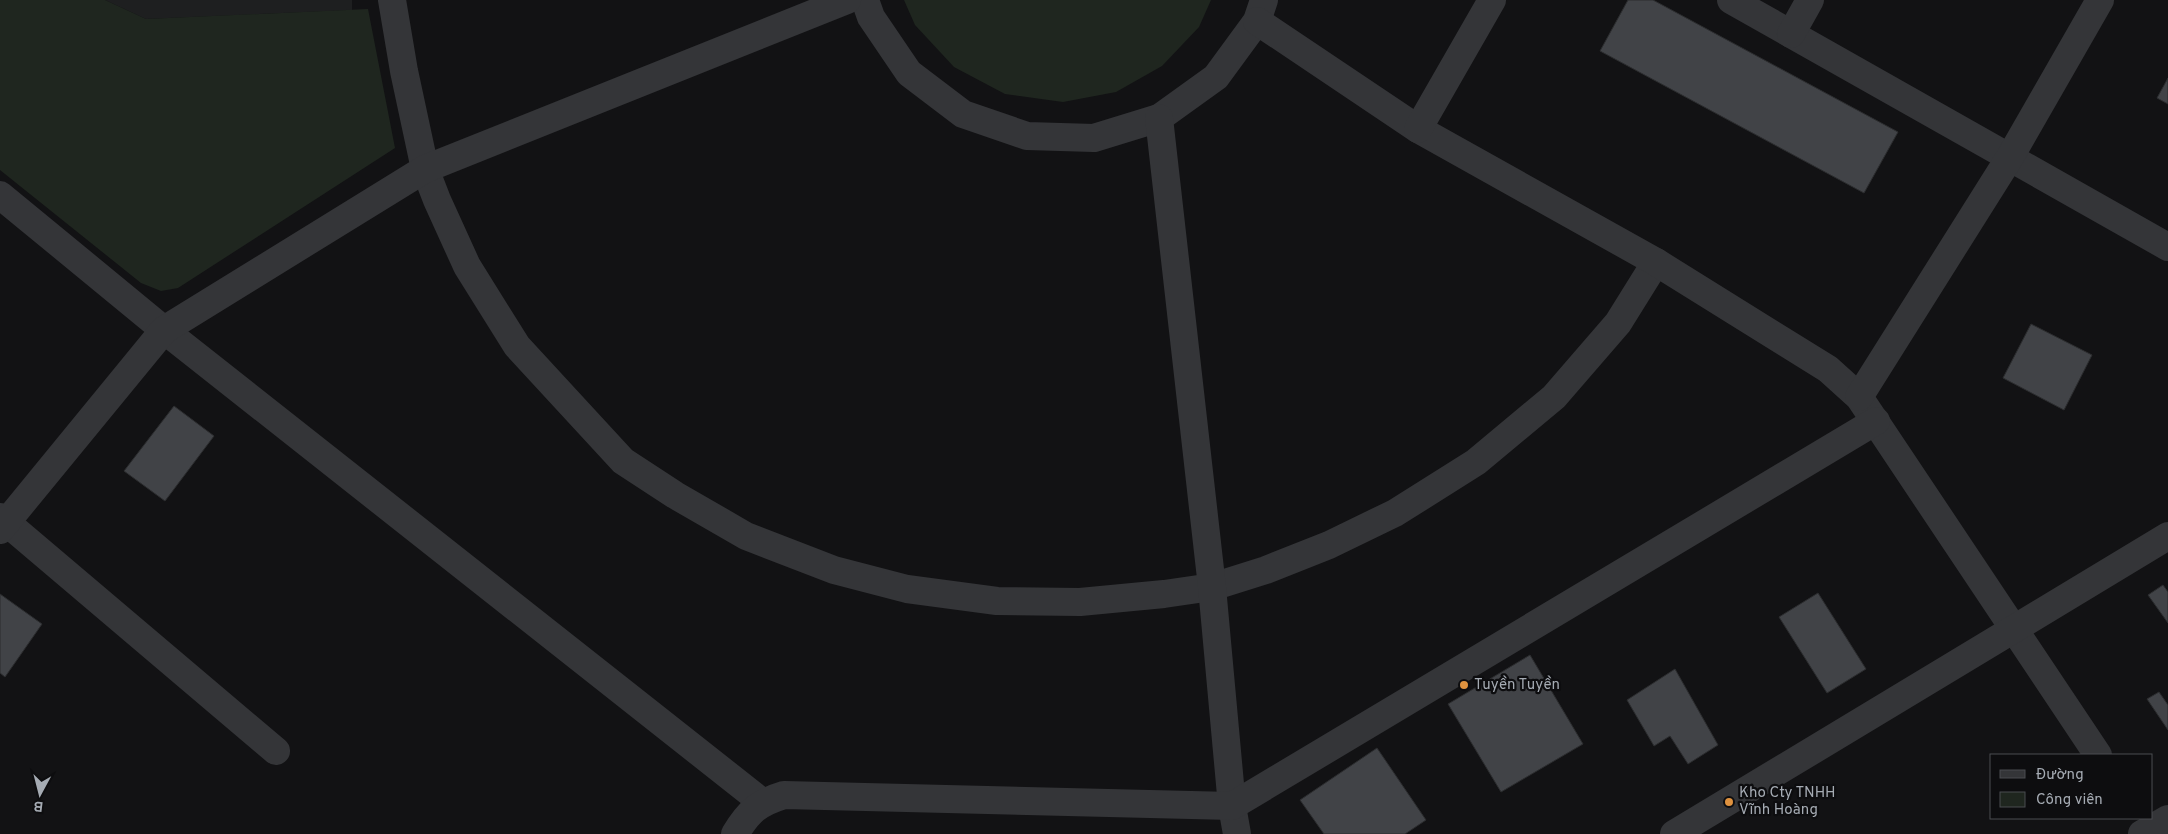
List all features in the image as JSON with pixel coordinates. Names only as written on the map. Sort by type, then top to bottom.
[{"type":"street","points":[[392,0],[404,70],[425,169],[467,266],[517,346],[623,461],[675,495],[746,536],[834,570],[907,589],[997,601],[1080,602],[1164,594],[1212,587],[1266,570],[1328,545],[1395,513],[1476,462],[1554,397],[1618,322],[1656,262]]},
{"type":"street","points":[[276,750],[2,523],[164,330],[425,169],[847,0]]},
{"type":"street","points":[[865,0],[871,18],[910,73],[963,114],[1027,136],[1046,137],[1094,138],[1159,118],[1216,77],[1261,10],[1418,130],[1656,262],[1828,369],[1859,397],[1876,421],[2097,754]]},
{"type":"street","points":[[1418,130],[1492,0]]},
{"type":"street","points":[[1732,0],[2168,247]]},
{"type":"street","points":[[1791,34],[1810,0]]},
{"type":"street","points":[[1859,397],[2010,157],[2100,0]]},
{"type":"street","points":[[1159,118],[1212,587],[1232,806],[1237,834]]},
{"type":"street","points":[[0,195],[164,330],[762,802]]},
{"type":"street","points":[[735,834],[745,817],[762,802],[784,795],[1232,806],[1876,421]]},
{"type":"street","points":[[1674,834],[2168,536]]},
{"type":"shaded area","points":[[105,0],[352,0],[352,10],[146,19]]},
{"type":"green space","points":[[0,0],[105,0],[146,19],[368,9],[395,148],[178,288],[161,291],[141,283],[0,170]]},
{"type":"green space","points":[[904,0],[1211,0],[1199,27],[1162,66],[1116,92],[1063,102],[1005,94],[954,67],[915,25]]},
{"type":"building","points":[[1628,0],[1653,0],[1898,132],[1864,193],[1600,51]]},
{"type":"building","points":[[2168,78],[2168,104],[2157,98]]},
{"type":"building","points":[[2031,324],[2092,355],[2064,410],[2003,378]]},
{"type":"building","points":[[174,406],[214,436],[165,501],[124,471]]},
{"type":"building","points":[[2163,585],[2168,592],[2168,623],[2148,595]]},
{"type":"building","points":[[1818,593],[1866,669],[1827,693],[1779,617]]},
{"type":"building","points":[[0,594],[42,624],[5,677],[0,673]]},
{"type":"building","points":[[1530,655],[1583,744],[1501,792],[1448,704]]},
{"type":"building","points":[[1675,669],[1718,745],[1688,764],[1670,736],[1654,746],[1627,700]]},
{"type":"building","points":[[2159,692],[2168,705],[2168,730],[2147,699]]},
{"type":"building","points":[[1377,748],[1426,820],[1405,834],[1324,834],[1300,800]]},
{"type":"place","name":"Tuyền Tuyền","points":[[1464,685]]},
{"type":"place","name":"Kho Cty TNHH Vĩnh Hoàng","points":[[1729,802]]}]
